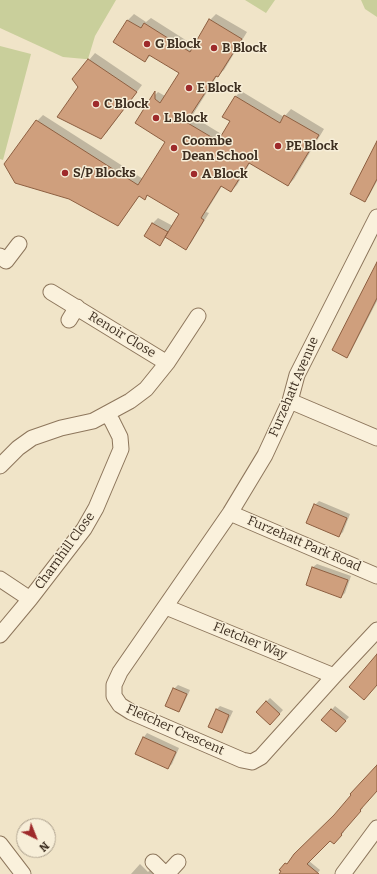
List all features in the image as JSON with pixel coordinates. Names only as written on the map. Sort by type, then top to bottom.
[{"type":"street","name":"Furzehatt Avenue","points":[[230,513],[265,454],[290,401],[297,375],[377,217]]},
{"type":"street","points":[[2,261],[19,244]]},
{"type":"street","name":"Renoir Close","points":[[51,292],[73,314],[167,363]]},
{"type":"street","points":[[0,466],[18,448],[32,438],[61,428],[93,421],[130,401],[146,389],[167,363],[198,316]]},
{"type":"street","points":[[290,401],[377,438]]},
{"type":"street","name":"Charnhill Close","points":[[0,635],[30,600],[84,529],[96,508],[122,449],[120,438],[107,414]]},
{"type":"street","name":"Furzehatt Park Road","points":[[230,513],[377,576]]},
{"type":"street","name":"Fletcher Crescent","points":[[230,513],[120,672],[114,685],[114,696],[120,705],[131,712],[242,760],[252,762],[261,757],[377,630]]},
{"type":"street","name":"Charnhill Close","points":[[0,579],[30,600]]},
{"type":"street","name":"Fletcher Way","points":[[166,607],[334,676]]},
{"type":"street","points":[[343,874],[377,828]]},
{"type":"street","points":[[0,844],[23,874]]},
{"type":"street","points":[[153,862],[166,874],[178,862]]},
{"type":"green space","points":[[0,0],[116,0],[95,36],[88,59],[85,59],[63,57],[0,28]]},
{"type":"green space","points":[[245,0],[275,0],[266,13]]},
{"type":"green space","points":[[361,0],[377,0],[377,17],[365,9]]},
{"type":"green space","points":[[0,46],[31,54],[3,160],[0,159]]},
{"type":"building","points":[[209,19],[242,39],[218,77],[216,76],[186,122],[218,141],[230,121],[222,117],[235,96],[280,123],[284,115],[319,135],[288,186],[249,163],[231,192],[221,186],[201,218],[204,220],[186,250],[165,237],[179,214],[147,195],[145,200],[139,196],[118,226],[69,199],[15,183],[4,164],[36,120],[138,185],[165,142],[135,123],[155,91],[155,99],[160,103],[179,73],[149,55],[145,62],[113,42],[127,20],[141,28],[144,23],[190,52]]},
{"type":"building","name":"C Block","points":[[88,59],[137,92],[101,139],[57,117],[78,87],[72,79]]},
{"type":"building","points":[[377,141],[377,179],[365,202],[350,194]]},
{"type":"building","points":[[152,223],[168,232],[160,246],[144,236]]},
{"type":"building","points":[[377,262],[377,298],[347,358],[332,350]]},
{"type":"building","points":[[314,504],[347,518],[339,537],[306,523]]},
{"type":"building","points":[[312,567],[348,580],[341,598],[306,585]]},
{"type":"building","points":[[377,654],[377,685],[364,700],[349,687]]},
{"type":"building","points":[[173,688],[187,694],[179,712],[165,706]]},
{"type":"building","points":[[266,701],[280,714],[270,725],[256,712]]},
{"type":"building","points":[[216,709],[229,715],[222,733],[208,727]]},
{"type":"building","points":[[331,709],[346,721],[336,732],[321,720]]},
{"type":"building","points":[[143,737],[176,752],[168,769],[135,754]]},
{"type":"building","points":[[377,765],[377,791],[360,810],[361,811],[334,844],[330,841],[307,864],[319,874],[279,874],[281,871],[279,870],[285,863],[287,864],[294,854],[334,815],[351,795],[350,794]]},
{"type":"place","name":"G Block","points":[[147,44]]},
{"type":"place","name":"B Block","points":[[214,48]]},
{"type":"place","name":"E Block","points":[[189,88]]},
{"type":"place","name":"C Block","points":[[96,104]]},
{"type":"place","name":"L Block","points":[[156,118]]},
{"type":"place","name":"PE Block","points":[[278,146]]},
{"type":"place","name":"Coombe Dean School","points":[[174,148]]},
{"type":"place","name":"S/P Blocks","points":[[65,173]]},
{"type":"place","name":"A Block","points":[[194,174]]}]
